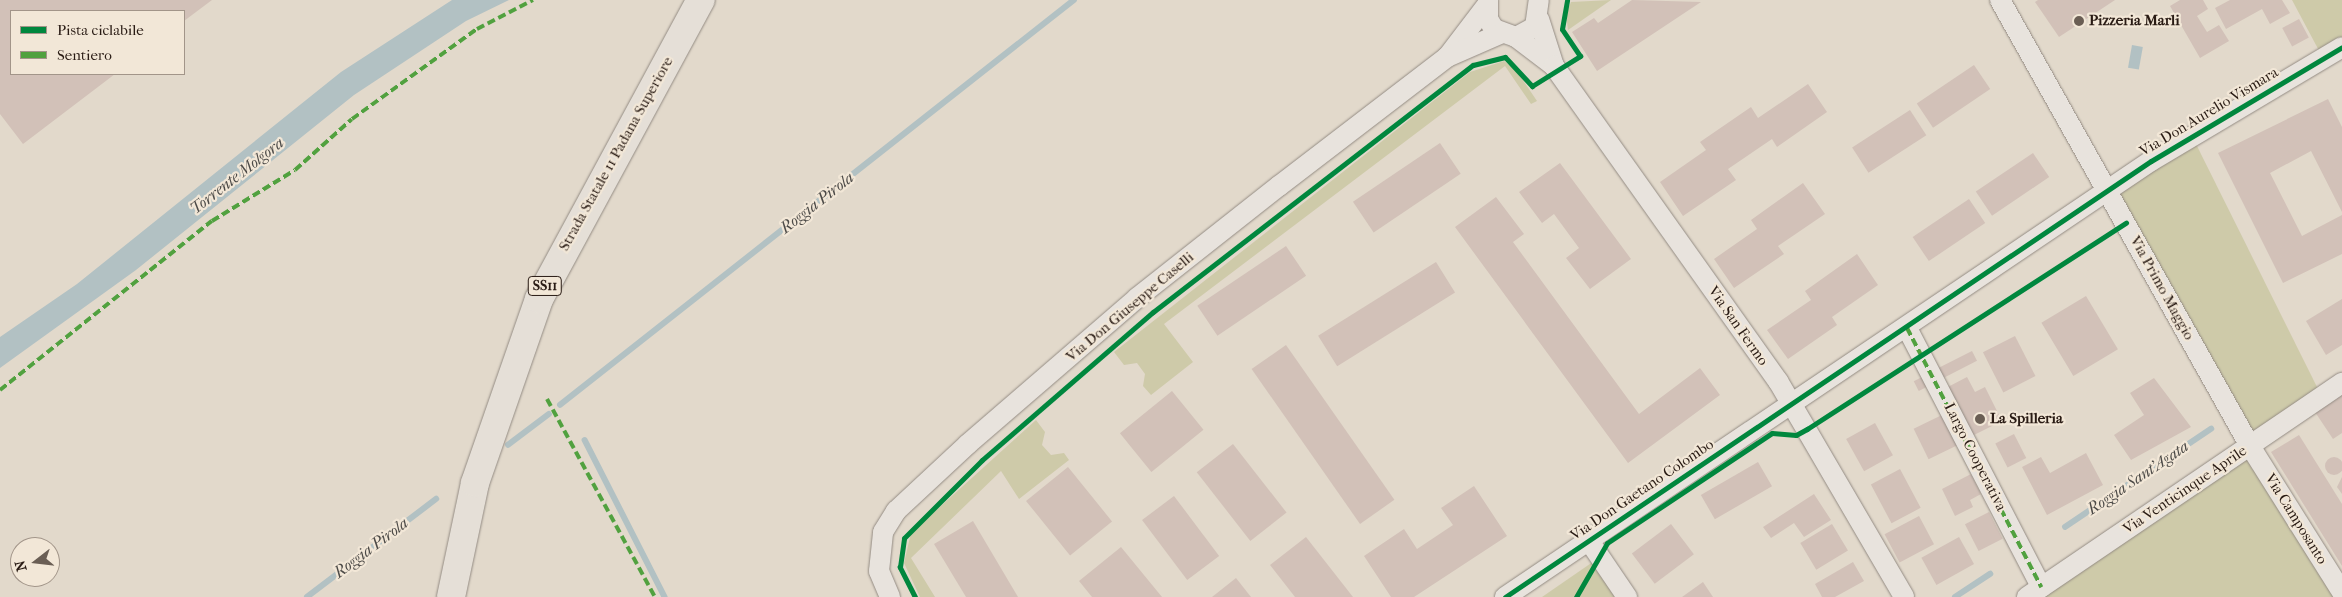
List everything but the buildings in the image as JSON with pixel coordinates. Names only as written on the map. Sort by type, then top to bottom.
[{"type":"main road","name":"Strada Statale 11 Padana Superiore","points":[[451,597],[475,483],[535,307],[701,0]]},
{"type":"street","name":"Via Primo Maggio","points":[[2000,0],[2250,446]]},
{"type":"street","points":[[1488,2],[1488,19],[1554,66]]},
{"type":"street","name":"Via Don Giuseppe Caselli","points":[[890,597],[879,571],[879,544],[899,508],[1137,298],[1447,57],[1488,2]]},
{"type":"street","points":[[1541,6],[1554,66]]},
{"type":"street","name":"Via Don Giuseppe Caselli","points":[[1447,57],[1508,35],[1528,33],[1541,6]]},
{"type":"street","name":"Via Don Aurelio Vismara","points":[[1793,404],[2109,193],[2192,135],[2342,48]]},
{"type":"street","name":"Via San Fermo","points":[[1554,66],[1793,404],[1904,597]]},
{"type":"street","name":"Largo Cooperativa","points":[[1907,328],[2034,592]]},
{"type":"street","name":"Via Venticinque Aprile","points":[[2034,592],[2342,383]]},
{"type":"street","name":"Via Don Gaetano Colombo","points":[[1504,597],[1793,404]]},
{"type":"street","name":"Via Camposanto","points":[[2250,446],[2342,592]]},
{"type":"street","points":[[1589,541],[1627,597]]},
{"type":"shaded area","points":[[1611,0],[1568,30],[1566,14],[1571,2]]},
{"type":"shaded area","points":[[2292,0],[2342,0],[2342,49],[2324,60]]},
{"type":"shaded area","points":[[1504,61],[1516,70],[1537,101],[1531,104],[1505,66],[1164,324],[1193,362],[1151,395],[1143,386],[1145,374],[1137,363],[1124,365],[1114,352],[1470,72]]},
{"type":"shaded area","points":[[2192,136],[2322,397],[2250,446],[2110,195]]},
{"type":"shaded area","points":[[1036,420],[1045,432],[1042,445],[1051,455],[1064,453],[1069,460],[1019,499],[1001,471],[911,558],[935,597],[920,597],[904,563],[911,533]]},
{"type":"shaded area","points":[[2247,453],[2337,597],[2042,597]]},
{"type":"shaded area","points":[[1600,557],[1627,597],[1542,597]]},
{"type":"water","name":"Torrente Molgora","points":[[452,0],[509,0],[466,21],[354,95],[136,270],[0,368],[0,337],[77,284],[341,72]]},
{"type":"water","points":[[2132,45],[2143,47],[2139,70],[2128,68]]},
{"type":"waterway","name":"Roggia Pirola","points":[[560,405],[1074,0]]},
{"type":"waterway","name":"Roggia Pirola","points":[[508,445],[549,414]]},
{"type":"waterway","name":"Roggia Sant'Agata","points":[[2065,527],[2211,429]]},
{"type":"waterway","points":[[585,440],[665,597]]},
{"type":"waterway","name":"Roggia Pirola","points":[[307,597],[436,499]]},
{"type":"waterway","name":"Roggia Sant'Agata","points":[[1955,597],[1990,574]]},
{"type":"marked path","points":[[0,390],[212,221],[295,170],[352,119],[477,29],[533,0]]},
{"type":"marked path","points":[[1907,328],[2041,587]]},
{"type":"marked path","points":[[547,399],[655,597]]},
{"type":"cycle path","points":[[915,597],[900,567],[904,538],[982,460],[1153,312],[1473,65],[1505,57],[1532,86],[1580,56],[1562,29],[1567,0]]},
{"type":"cycle path","points":[[1505,597],[2151,161],[2342,47]]},
{"type":"cycle path","points":[[1576,597],[1607,543],[1772,433],[1796,435],[1807,429],[2126,223]]},
{"type":"place","name":"Pizzeria Marli","points":[[2079,21]]},
{"type":"place","name":"La Spilleria","points":[[1980,419]]}]
